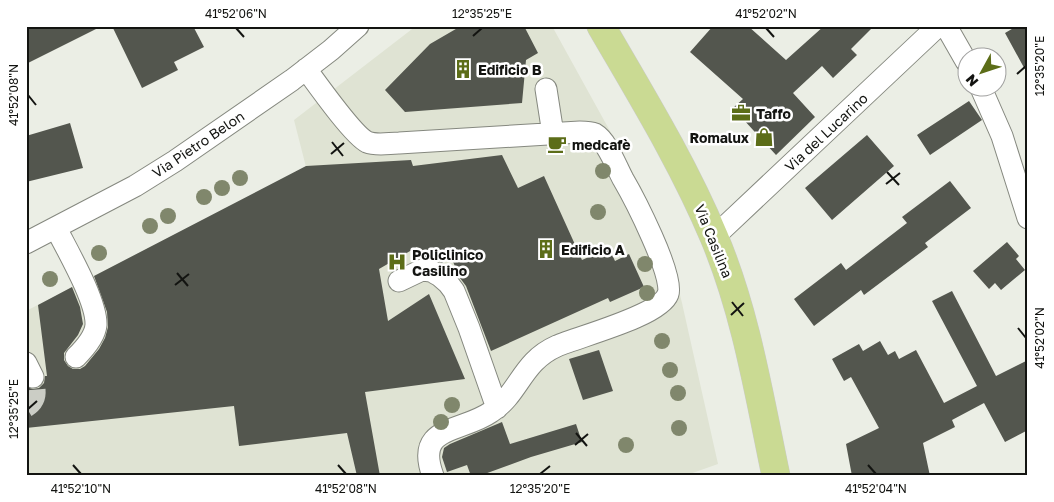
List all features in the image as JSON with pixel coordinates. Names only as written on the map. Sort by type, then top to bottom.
[{"type":"main road","name":"Via Casilina","points":[[601,26],[677,158],[714,237],[735,294],[745,331],[776,476]]},
{"type":"street","name":"Via Pietro Belon","points":[[26,243],[157,173],[306,69],[358,26]]},
{"type":"street","name":"Via del Lucarino","points":[[714,237],[938,26]]},
{"type":"street","points":[[946,26],[959,48]]},
{"type":"street","points":[[306,69],[352,128],[370,143],[404,143],[588,132],[598,136],[647,226],[669,281],[670,290],[664,301],[651,310],[544,353],[527,368],[508,396],[497,408],[484,417],[432,440],[428,455],[433,476]]},
{"type":"street","points":[[546,89],[553,134]]},
{"type":"street","points":[[985,98],[1002,136],[1028,218]]},
{"type":"street","points":[[56,228],[83,283],[95,318],[96,326],[93,334],[76,358]]},
{"type":"street","points":[[399,282],[422,270],[431,271],[448,283],[454,291],[469,328],[497,408]]},
{"type":"shaded area","name":"Policlinico Casilino","points":[[416,26],[552,26],[642,189],[668,247],[718,464],[684,476],[26,476],[26,311],[306,167],[294,120]]},
{"type":"building","points":[[26,26],[102,26],[26,64]]},
{"type":"building","points":[[112,26],[193,26],[204,47],[174,62],[178,70],[142,88]]},
{"type":"building","name":"Edificio B","points":[[461,26],[524,26],[538,53],[526,60],[522,103],[405,112],[385,90],[430,44]]},
{"type":"building","points":[[713,26],[748,26],[786,60],[824,26],[874,26],[851,49],[857,55],[833,78],[822,66],[793,93],[815,117],[776,155],[733,108],[743,99],[690,52]]},
{"type":"building","points":[[1017,26],[1028,26],[1028,75],[1005,33]]},
{"type":"building","points":[[969,101],[982,120],[930,155],[917,135]]},
{"type":"building","points":[[70,123],[83,168],[26,182],[26,136]]},
{"type":"building","points":[[867,135],[894,166],[832,220],[805,188]]},
{"type":"building","points":[[502,155],[518,188],[544,176],[582,260],[609,248],[615,261],[629,254],[644,287],[610,302],[608,298],[491,351],[466,286],[460,278],[451,257],[442,263],[424,258],[417,247],[379,269],[388,321],[429,294],[465,379],[365,392],[380,476],[357,476],[347,433],[239,446],[234,406],[26,428],[26,387],[39,388],[44,383],[45,376],[47,376],[38,305],[72,287],[80,307],[83,324],[78,335],[64,353],[64,360],[73,369],[80,369],[85,366],[99,349],[108,327],[107,312],[94,276],[306,166],[411,160],[413,166]]},
{"type":"building","points":[[950,181],[971,208],[925,243],[928,247],[864,295],[861,290],[814,326],[794,299],[841,263],[846,270],[907,223],[902,217]]},
{"type":"building","points":[[1007,242],[1019,256],[1016,259],[1025,270],[1001,290],[995,283],[989,289],[973,271]]},
{"type":"building","points":[[952,291],[996,376],[1028,360],[1028,430],[1005,442],[984,403],[952,420],[955,427],[923,443],[930,476],[852,476],[846,444],[879,428],[851,377],[844,381],[832,359],[859,344],[863,351],[880,341],[888,355],[895,351],[899,359],[916,350],[944,403],[977,386],[932,301]]},
{"type":"building","points":[[599,350],[613,391],[583,400],[569,359]]},
{"type":"building","points":[[502,422],[510,444],[576,424],[582,442],[531,457],[479,476],[471,476],[467,465],[447,472],[442,457],[444,448]]},
{"type":"tunnel","points":[[26,407],[33,401],[34,397],[33,377]]},
{"type":"place","name":"Edificio B","points":[[463,69]]},
{"type":"place","name":"Taffo","points":[[741,113]]},
{"type":"place","name":"Romalux","points":[[764,137]]},
{"type":"place","name":"medcafè","points":[[557,144]]},
{"type":"place","name":"Edificio A","points":[[546,249]]},
{"type":"place","name":"Policlinico Casilino","points":[[397,262]]}]
